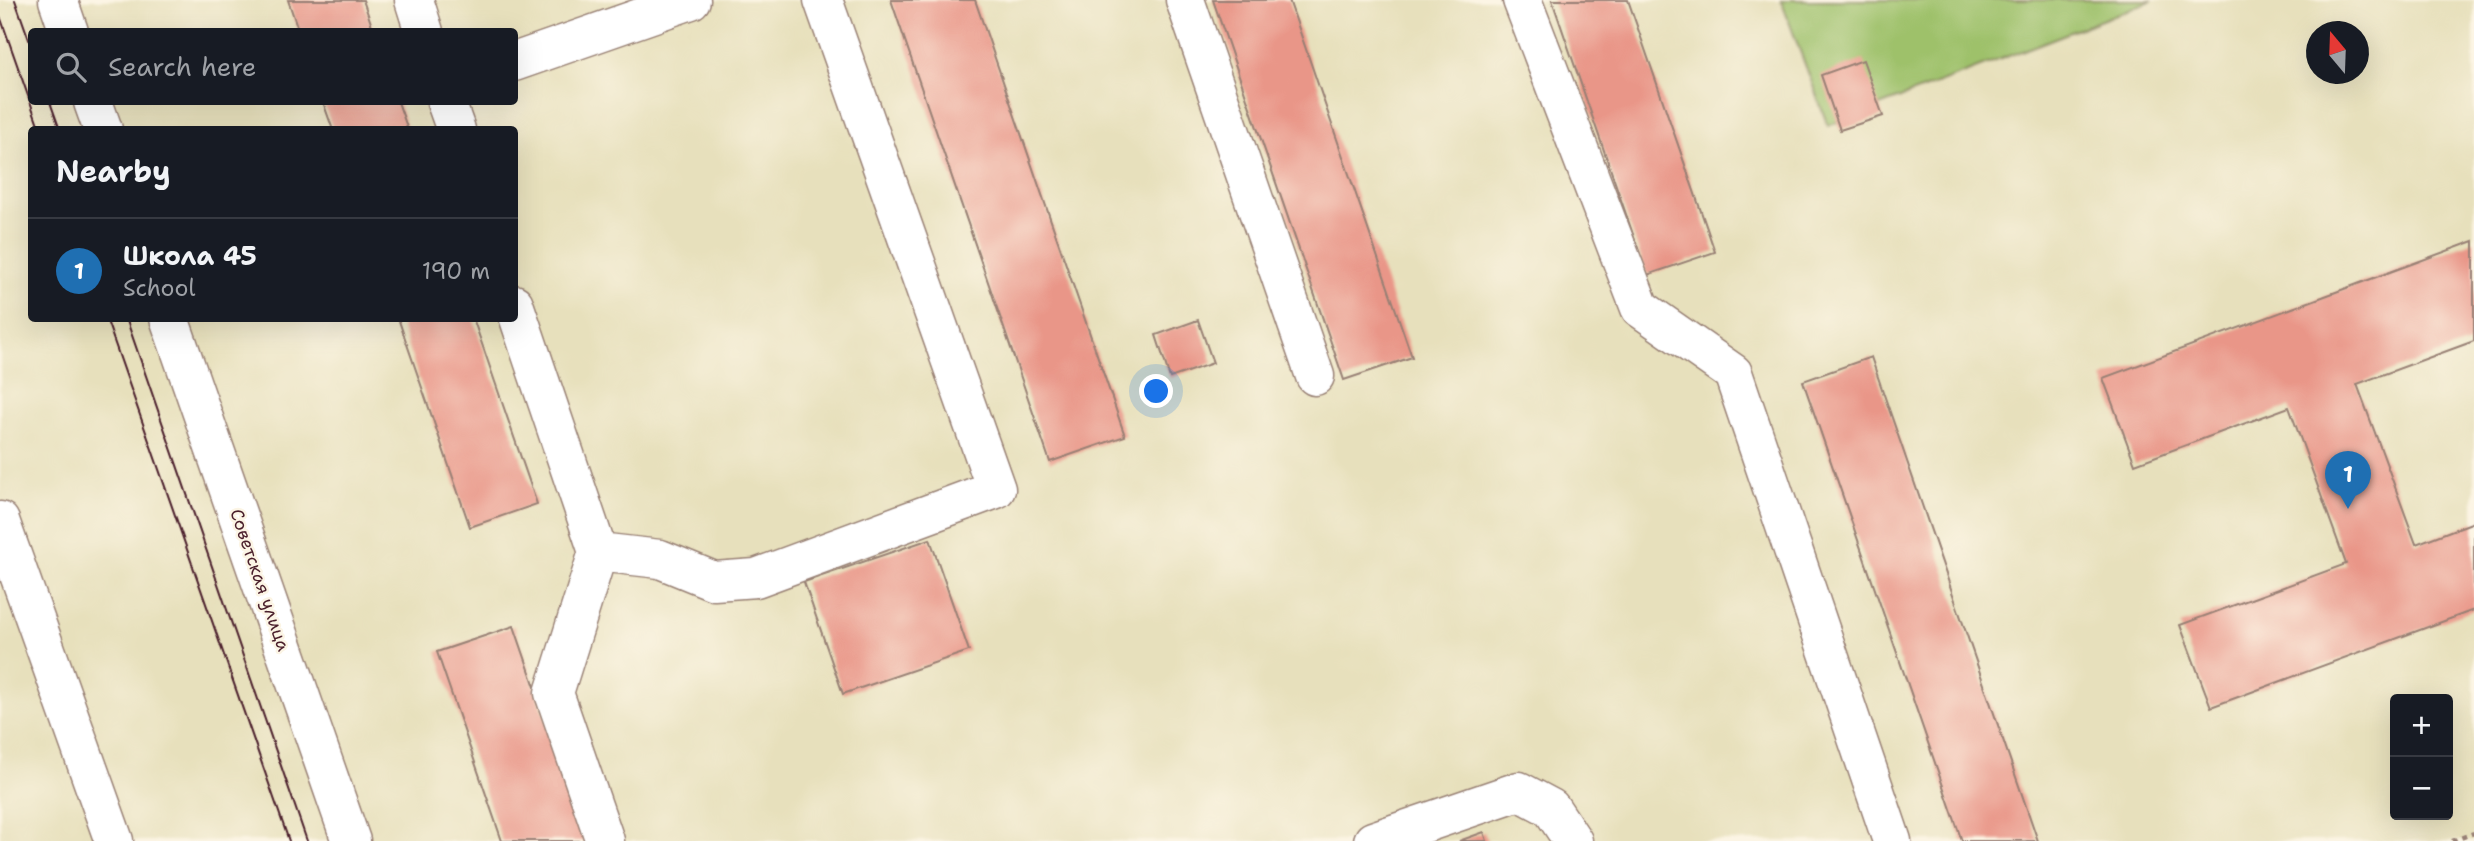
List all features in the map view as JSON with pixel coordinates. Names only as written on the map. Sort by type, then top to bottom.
[{"type":"main road","points":[[58,0],[68,28]]},
{"type":"main road","points":[[414,0],[423,28]]},
{"type":"main road","points":[[518,61],[691,0]]},
{"type":"main road","points":[[598,552],[660,559],[714,581],[755,578],[996,489],[823,0]]},
{"type":"main road","points":[[1185,0],[1315,376]]},
{"type":"main road","points":[[1522,0],[1640,308],[1733,373],[1892,841]]},
{"type":"main road","points":[[94,105],[102,126]]},
{"type":"main road","points":[[447,105],[455,126]]},
{"type":"main road","points":[[518,316],[598,552],[554,693],[605,841]]},
{"type":"main road","name":"Советская улица","points":[[170,322],[351,841]]},
{"type":"main road","points":[[0,521],[114,841]]},
{"type":"main road","points":[[1373,841],[1519,791],[1551,808],[1573,841]]},
{"type":"path","points":[[2452,841],[2474,833]]},
{"type":"green space","points":[[1781,0],[2153,0],[1828,126]]},
{"type":"building","points":[[288,0],[363,0],[373,28],[298,28]]},
{"type":"building","points":[[891,0],[975,0],[1125,436],[1050,462]]},
{"type":"building","points":[[1213,0],[1289,0],[1412,357],[1344,380]]},
{"type":"building","points":[[1552,0],[1628,0],[1715,252],[1647,275]]},
{"type":"building","points":[[1863,60],[1883,116],[1840,130],[1821,75]]},
{"type":"building","points":[[324,105],[399,105],[407,126],[332,126]]},
{"type":"building","points":[[2474,241],[2474,341],[2357,384],[2416,544],[2474,522],[2474,610],[2211,707],[2180,625],[2346,564],[2289,407],[2135,464],[2103,378]]},
{"type":"building","points":[[1198,320],[1213,363],[1170,378],[1156,335]]},
{"type":"building","points":[[399,322],[474,322],[537,504],[470,527]]},
{"type":"building","points":[[1871,357],[2038,841],[1962,841],[1803,381]]},
{"type":"building","points":[[930,539],[969,651],[843,694],[804,582]]},
{"type":"building","points":[[514,626],[588,841],[502,841],[437,652]]},
{"type":"building","points":[[1484,832],[1487,841],[1459,841]]},
{"type":"tram line","points":[[15,0],[28,37]]},
{"type":"tram line","points":[[0,16],[28,96]]},
{"type":"tram line","points":[[31,105],[39,126]]},
{"type":"tram line","points":[[51,105],[59,126]]},
{"type":"tram line","points":[[107,322],[289,841]]},
{"type":"tram line","points":[[127,322],[307,841]]},
{"type":"place","name":"Школа 45","points":[[2348,509]]}]
